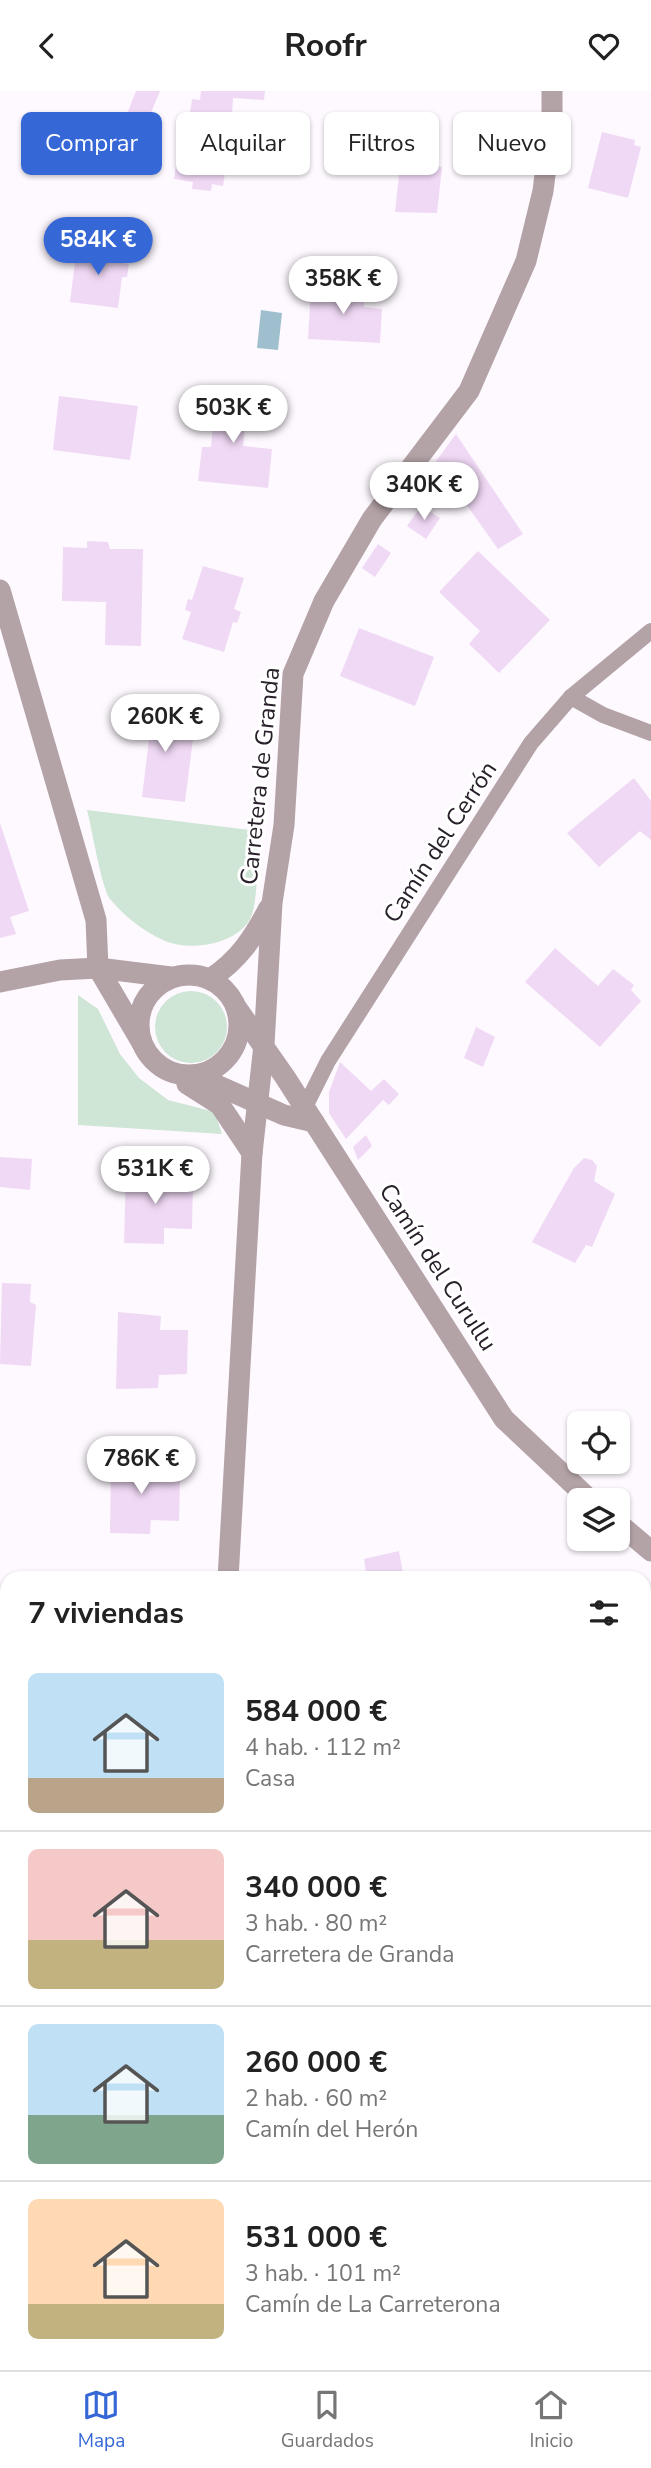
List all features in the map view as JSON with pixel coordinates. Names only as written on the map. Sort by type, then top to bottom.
[{"type":"street","name":"Carretera de Granda","points":[[228,1571],[252,1153],[264,1045],[272,903],[284,825],[293,674],[324,601],[372,519],[469,391],[526,261],[543,191],[552,118],[552,91]]},
{"type":"street","points":[[0,590],[96,920],[98,968],[148,1055],[220,1105],[252,1153],[266,1129],[284,1115]]},
{"type":"street","name":"Carretera de Granda","points":[[210,979],[230,966],[242,953],[272,903]]},
{"type":"street","points":[[0,982],[60,970],[98,968],[171,977],[184,974],[210,979],[221,985],[236,1007],[238,1038],[231,1053],[200,1074]]},
{"type":"street","points":[[142,1043],[140,1012],[147,997],[171,977]]},
{"type":"street","name":"Camín del Curullu","points":[[236,1007],[309,1114],[504,1419],[577,1488]]},
{"type":"street","points":[[200,1074],[264,1045]]},
{"type":"street","points":[[168,1071],[200,1074],[284,1115],[309,1114]]},
{"type":"street","points":[[630,1533],[651,1551]]},
{"type":"lane","name":"Camín del Cerrón","points":[[309,1114],[328,1061],[531,743],[570,697],[651,631]]},
{"type":"lane","points":[[570,697],[603,715],[651,733]]},
{"type":"green space","points":[[87,810],[259,831],[255,900],[251,917],[245,926],[225,939],[188,946],[165,941],[135,923],[110,899],[107,892]]},
{"type":"green space","points":[[191,991],[205,994],[217,1001],[224,1013],[227,1027],[224,1041],[217,1053],[205,1060],[191,1063],[177,1060],[165,1053],[158,1041],[155,1027],[158,1013],[165,1001],[177,994]]},
{"type":"green space","points":[[78,995],[98,1009],[120,1054],[139,1078],[168,1100],[215,1112],[222,1134],[78,1125]]},
{"type":"water","points":[[261,310],[282,313],[278,350],[257,348]]},
{"type":"building","points":[[136,91],[160,91],[151,112],[128,112]]},
{"type":"building","points":[[201,91],[265,91],[264,100],[233,98],[232,112],[190,112],[192,99],[200,100]]},
{"type":"building","points":[[602,132],[635,140],[634,145],[641,147],[628,198],[588,188]]},
{"type":"building","points":[[176,166],[176,175],[225,175],[223,186],[212,184],[211,191],[192,189],[193,182],[174,179]]},
{"type":"building","points":[[439,166],[442,167],[437,213],[395,212],[399,175],[439,175]]},
{"type":"building","points":[[77,246],[124,252],[123,263],[129,264],[127,277],[122,277],[118,308],[70,302]]},
{"type":"building","points":[[311,287],[365,290],[364,307],[382,309],[380,343],[308,339]]},
{"type":"building","points":[[217,385],[249,388],[243,446],[272,449],[268,488],[198,481],[202,447],[211,447]]},
{"type":"building","points":[[59,396],[138,406],[130,460],[53,450]]},
{"type":"building","points":[[456,434],[523,534],[498,549],[461,497],[452,508],[428,472]]},
{"type":"building","points":[[421,506],[440,518],[426,539],[407,526]]},
{"type":"building","points":[[87,541],[108,542],[110,549],[143,549],[141,646],[105,645],[106,602],[62,601],[63,547],[87,548]]},
{"type":"building","points":[[378,544],[391,553],[375,577],[362,568]]},
{"type":"building","points":[[478,551],[550,620],[499,673],[469,644],[480,631],[439,592]]},
{"type":"building","points":[[203,566],[244,578],[234,609],[241,612],[237,623],[233,622],[224,652],[182,639],[191,612],[185,610],[188,599],[192,600]]},
{"type":"building","points":[[359,628],[434,657],[415,706],[340,676]]},
{"type":"building","points":[[142,702],[164,705],[162,716],[187,718],[185,731],[194,731],[185,802],[142,797],[149,740],[138,739]]},
{"type":"building","points":[[634,778],[651,801],[651,840],[640,831],[599,867],[567,833]]},
{"type":"building","points":[[0,823],[29,911],[10,917],[16,934],[0,938]]},
{"type":"building","points":[[555,948],[598,986],[613,969],[634,985],[631,990],[641,1001],[600,1047],[525,982]]},
{"type":"building","points":[[476,1027],[495,1037],[483,1067],[464,1058]]},
{"type":"building","points":[[340,1062],[371,1091],[384,1079],[399,1094],[389,1105],[383,1100],[346,1139],[329,1113],[329,1092]]},
{"type":"building","points":[[366,1135],[372,1146],[358,1160],[353,1147]]},
{"type":"building","points":[[0,1157],[32,1159],[30,1190],[0,1187]]},
{"type":"building","points":[[584,1158],[592,1160],[597,1166],[594,1181],[615,1194],[592,1247],[586,1245],[575,1263],[532,1242],[574,1168]]},
{"type":"building","points":[[126,1168],[168,1169],[168,1183],[193,1183],[192,1229],[164,1228],[164,1244],[124,1243]]},
{"type":"building","points":[[2,1283],[31,1284],[30,1302],[36,1305],[31,1366],[0,1364]]},
{"type":"building","points":[[118,1312],[161,1316],[160,1330],[188,1330],[187,1374],[159,1375],[158,1388],[116,1389]]},
{"type":"building","points":[[111,1458],[155,1459],[155,1475],[180,1476],[179,1521],[151,1520],[150,1534],[110,1533]]},
{"type":"building","points":[[399,1551],[403,1571],[366,1571],[364,1559]]}]
